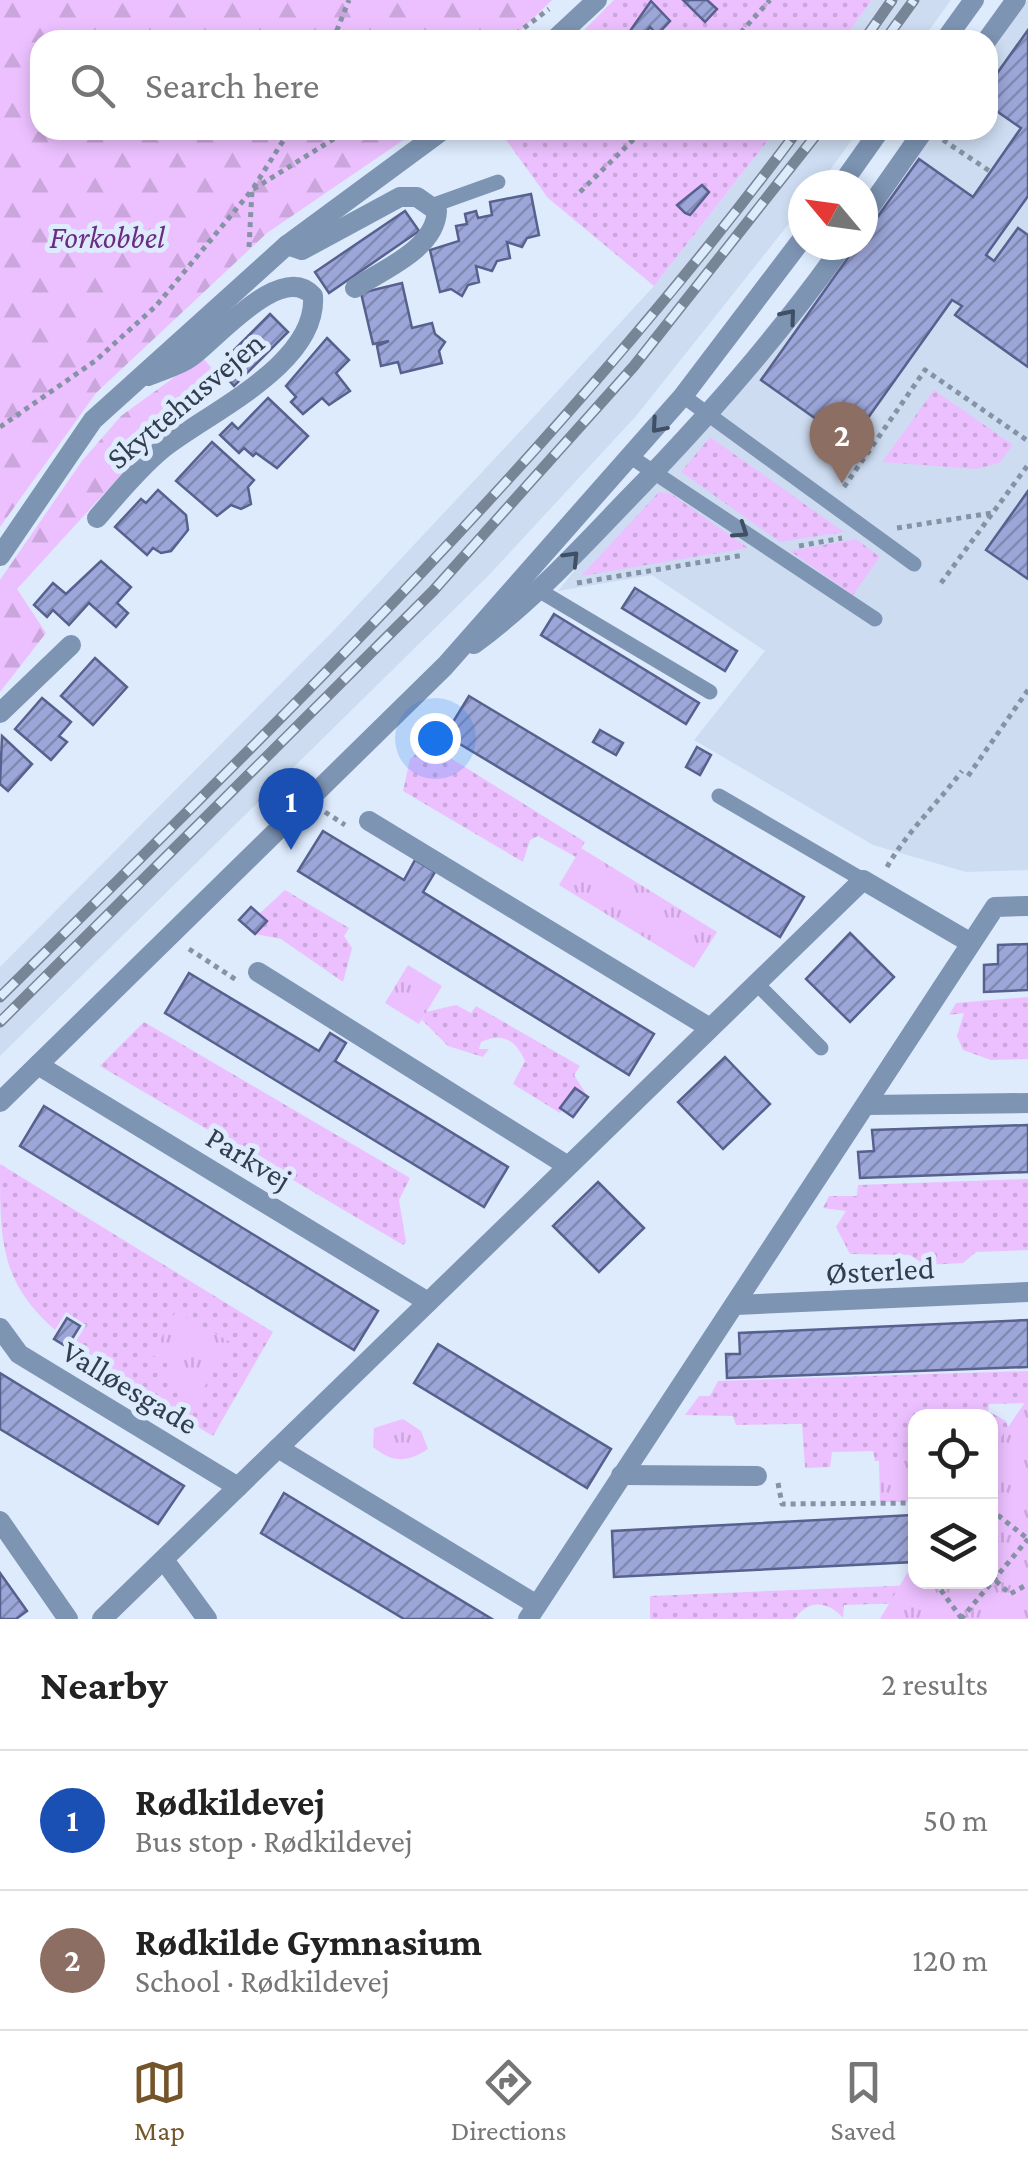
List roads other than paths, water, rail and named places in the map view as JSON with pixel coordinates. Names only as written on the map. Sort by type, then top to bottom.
[{"type":"street","points":[[564,30],[596,0]]},
{"type":"street","points":[[952,30],[974,0]]},
{"type":"street","points":[[995,30],[1016,0]]},
{"type":"street","name":"Skyttehusvejen","points":[[0,556],[93,420],[287,244],[429,140]]},
{"type":"street","points":[[852,170],[873,140]]},
{"type":"street","points":[[878,196],[919,140]]},
{"type":"street","name":"Skyttehusvejen","points":[[287,244],[302,250],[400,197],[416,197],[431,206]]},
{"type":"street","points":[[355,288],[422,244],[436,228],[436,212],[431,206]]},
{"type":"street","points":[[0,1102],[445,666],[683,396],[788,258]]},
{"type":"street","points":[[445,666],[540,591],[654,472],[708,414],[831,260]]},
{"type":"street","name":"Skyttehusvejen","points":[[97,518],[162,449],[227,407],[292,349],[311,318],[313,296],[306,288],[288,285],[270,291],[188,360],[136,380]]},
{"type":"street","points":[[0,713],[71,645]]},
{"type":"street","points":[[369,822],[710,1028]]},
{"type":"street","points":[[102,1619],[756,983],[869,884],[971,943]]},
{"type":"street","name":"Østerled","points":[[533,1612],[994,907],[1028,906]]},
{"type":"street","points":[[258,972],[568,1166]]},
{"type":"street","name":"Parkvej","points":[[38,1065],[428,1302]]},
{"type":"street","points":[[868,1105],[1028,1103]]},
{"type":"street","name":"Østerled","points":[[736,1306],[1028,1292]]},
{"type":"street","name":"Valløesgade","points":[[0,1328],[19,1354],[238,1487]]},
{"type":"street","points":[[278,1448],[533,1612]]},
{"type":"street","points":[[621,1476],[757,1476]]},
{"type":"street","points":[[0,1521],[68,1619]]},
{"type":"street","points":[[164,1560],[207,1619]]},
{"type":"lane","points":[[431,206],[498,182]]},
{"type":"lane","points":[[683,396],[834,502],[914,564]]},
{"type":"lane","points":[[631,457],[875,619]]},
{"type":"lane","points":[[540,591],[710,692]]},
{"type":"lane","points":[[719,796],[869,884]]},
{"type":"lane","points":[[756,983],[820,1048]]},
{"type":"railway","points":[[871,30],[892,0]]},
{"type":"railway","points":[[892,30],[914,0]]},
{"type":"railway","points":[[0,997],[416,579],[613,361],[790,140]]},
{"type":"railway","points":[[0,1022],[433,591],[634,366],[812,140]]},
{"type":"place","name":"Rødkilde Gymnasium","points":[[842,484]]},
{"type":"place","name":"Rødkildevej","points":[[291,850]]},
{"type":"park label","name":"Forkobbel","points":[[107,237]]}]
